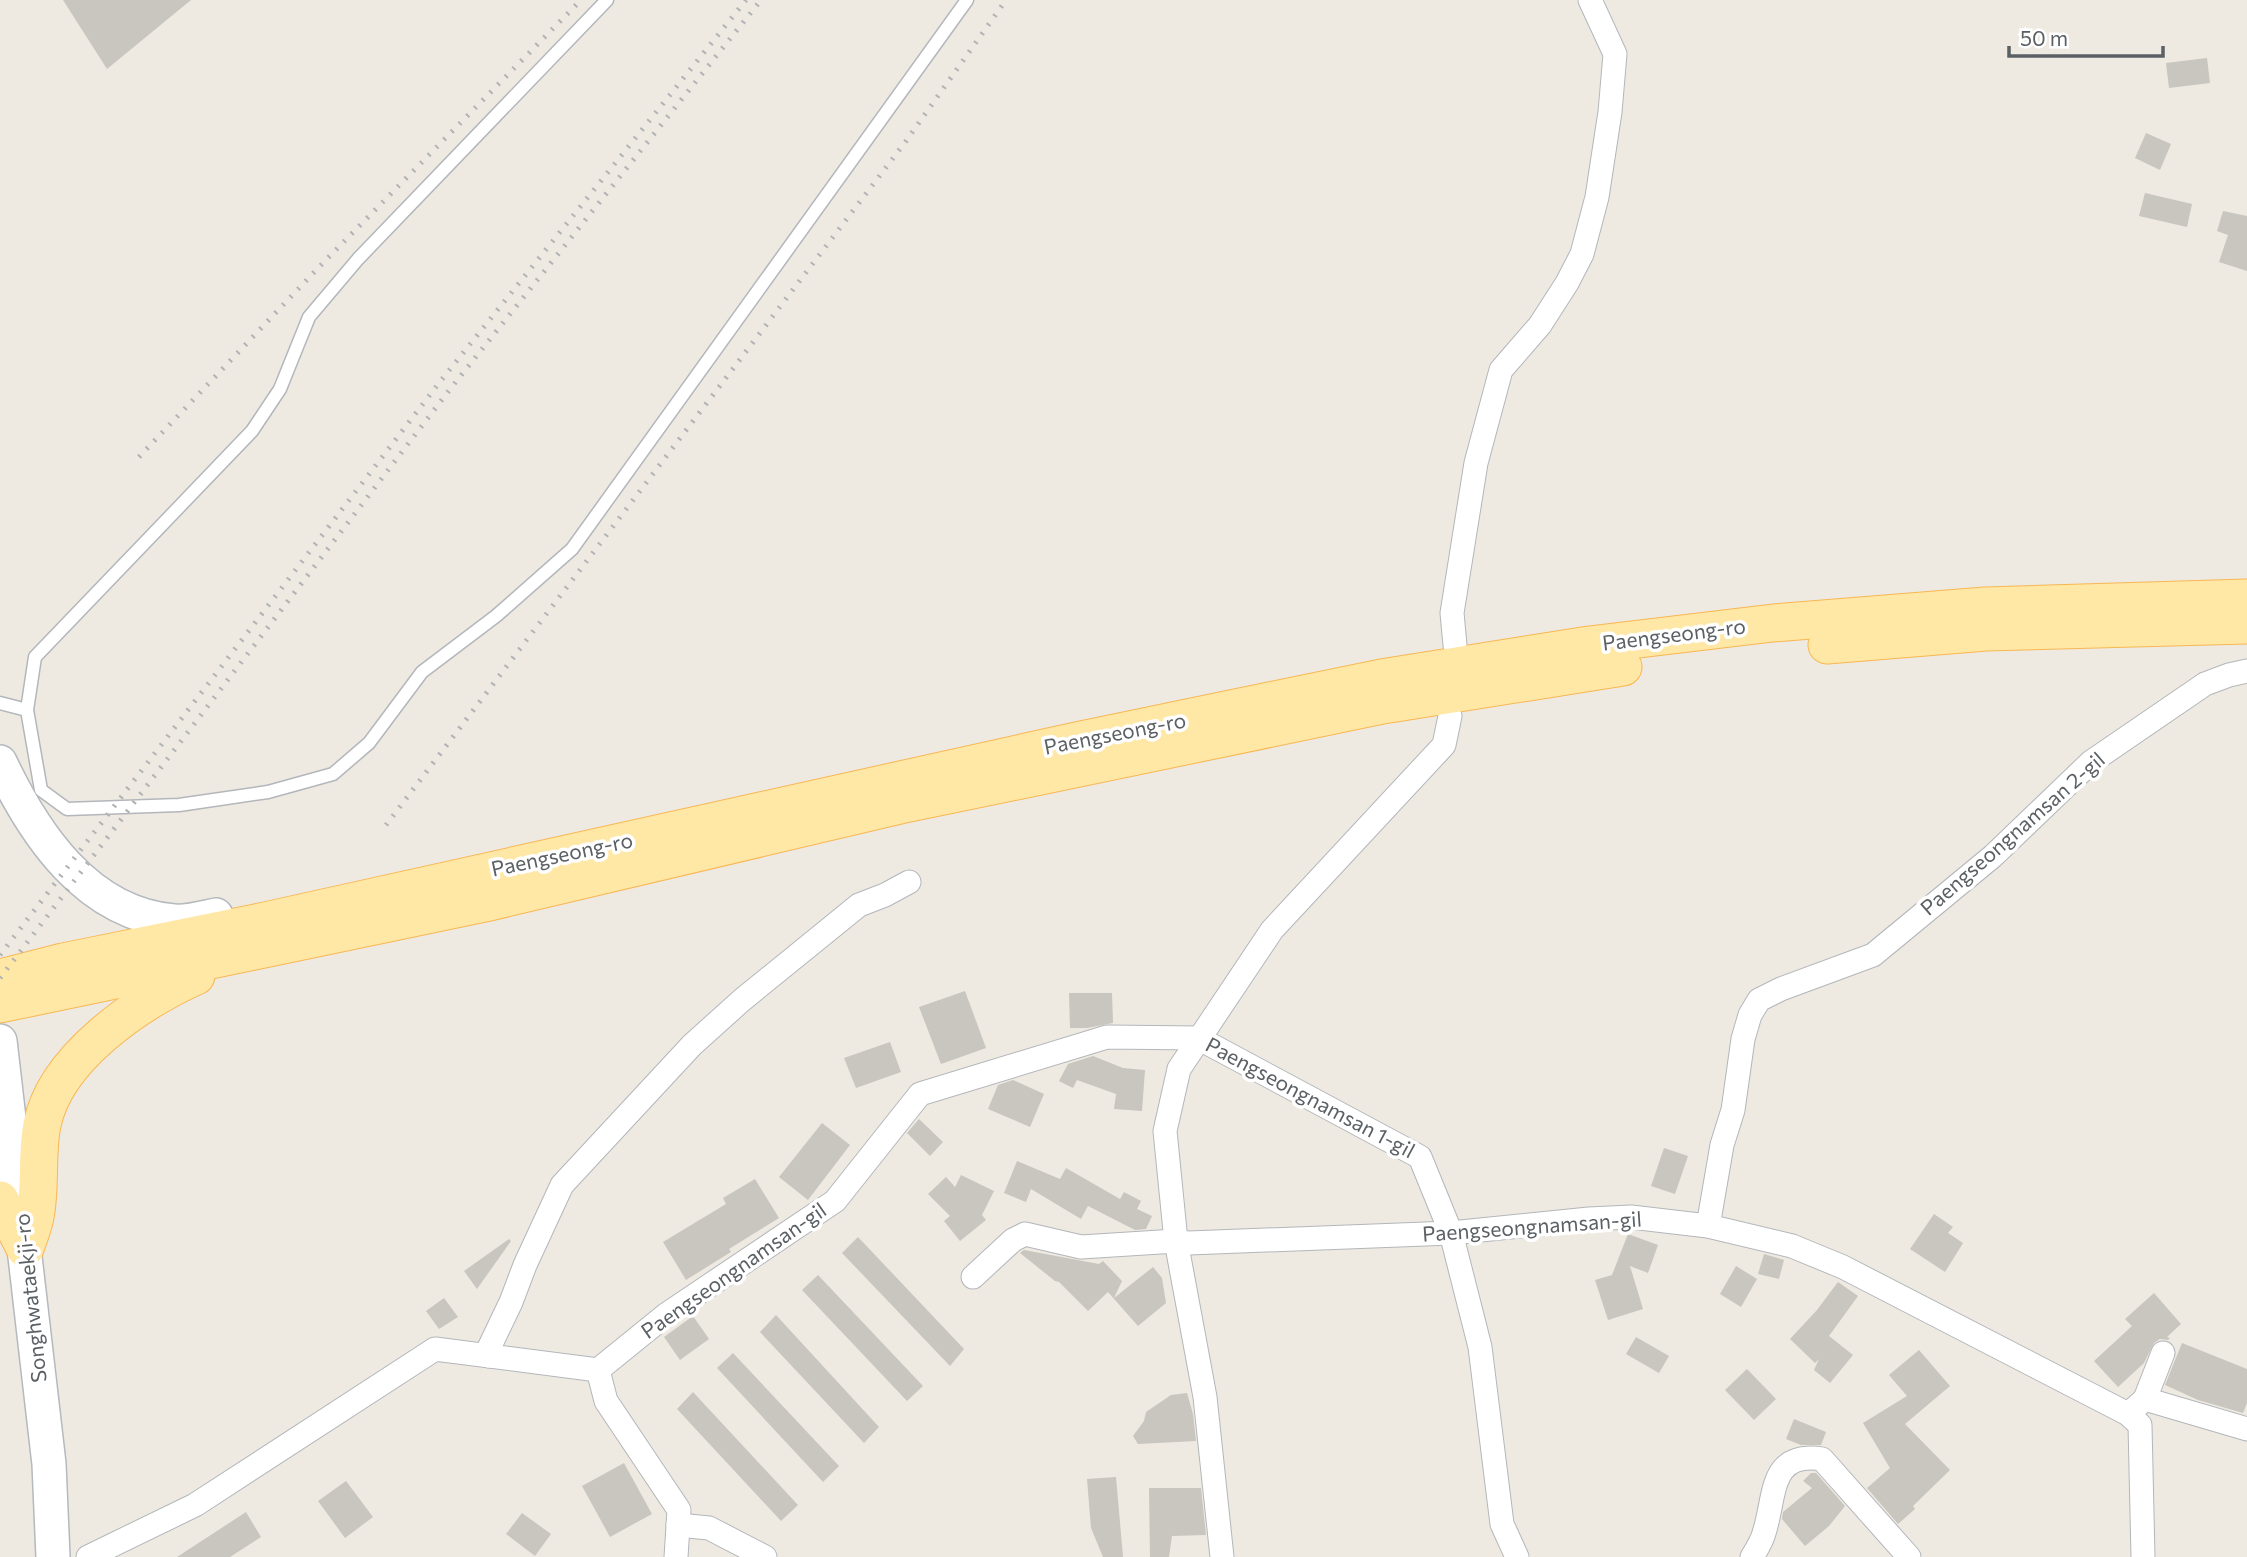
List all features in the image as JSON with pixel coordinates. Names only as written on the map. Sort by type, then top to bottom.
[{"type":"main road","name":"Paengseong-ro","points":[[0,1004],[274,933],[1076,741],[1381,678],[1589,645],[1773,623],[1985,606],[2247,598]]},
{"type":"main road","name":"Paengseong-ro","points":[[0,978],[63,962],[485,903],[900,805],[1409,700],[1594,671],[1775,649],[1986,632],[2247,625]]},
{"type":"main road","points":[[0,762],[36,825],[60,858],[77,877],[111,901],[156,918],[176,921],[252,908],[274,933],[221,966],[170,989],[126,1017],[73,1065],[52,1094],[42,1124],[35,1216],[25,1248]]},
{"type":"main road","name":"Songhwataekji-ro","points":[[0,1041],[49,1464],[53,1557]]},
{"type":"main road","points":[[0,1200],[25,1248]]},
{"type":"street","points":[[1455,645],[1452,613],[1476,463],[1501,370],[1540,325],[1567,283],[1582,254],[1597,197],[1610,112],[1615,54],[1590,0]]},
{"type":"street","name":"Paengseongnamsan 2-gil","points":[[1707,1226],[1722,1145],[1735,1099],[1744,1039],[1750,1015],[1759,1000],[1781,989],[1873,955],[1993,856],[2091,762],[2205,684],[2247,671]]},
{"type":"street","name":"Paengseongnamsan 1-gil","points":[[1450,716],[1444,744],[1272,930],[1198,1038],[1420,1157],[1451,1233],[1480,1347],[1502,1524],[1517,1557]]},
{"type":"street","points":[[489,1356],[489,1349],[562,1185],[692,1045],[742,1000],[859,905],[909,882]]},
{"type":"street","name":"Paengseongnamsan-gil","points":[[598,1370],[667,1314],[835,1201],[920,1094],[1107,1037],[1198,1038]]},
{"type":"street","points":[[1198,1038],[1179,1069],[1165,1131],[1176,1241],[1205,1397],[1222,1557]]},
{"type":"street","name":"Paengseongnamsan-gil","points":[[973,1277],[1013,1241],[1025,1234],[1081,1247],[1176,1241],[1188,1243],[1451,1233],[1631,1217],[1707,1226],[1792,1246],[1843,1267],[2136,1406],[2247,1429]]},
{"type":"street","points":[[88,1557],[194,1505],[435,1349],[598,1370],[606,1401],[679,1510],[676,1557]]},
{"type":"street","points":[[2143,1557],[2140,1425],[2136,1406],[2164,1353]]},
{"type":"street","points":[[1752,1557],[1764,1534],[1776,1481],[1781,1471],[1794,1460],[1808,1457],[1822,1459],[1909,1557]]},
{"type":"street","points":[[678,1525],[709,1528],[765,1557]]},
{"type":"lane","points":[[607,0],[358,259],[309,317],[280,389],[253,431],[35,657],[27,710],[41,790],[67,809],[179,805],[268,792],[333,774],[369,743],[422,672],[496,616],[572,549],[967,0]]},
{"type":"lane","points":[[0,703],[27,710]]},
{"type":"building","points":[[63,0],[191,0],[107,69]]},
{"type":"building","points":[[2207,58],[2210,83],[2169,88],[2166,63]]},
{"type":"building","points":[[2146,133],[2171,144],[2160,170],[2135,158]]},
{"type":"building","points":[[2145,193],[2192,204],[2187,227],[2139,216]]},
{"type":"building","points":[[2223,211],[2247,216],[2247,271],[2219,262],[2228,235],[2217,231]]},
{"type":"building","points":[[965,991],[986,1048],[941,1064],[919,1007]]},
{"type":"building","points":[[1069,993],[1112,993],[1113,1023],[1070,1028]]},
{"type":"building","points":[[890,1042],[901,1072],[856,1088],[844,1058]]},
{"type":"building","points":[[1093,1056],[1123,1068],[1145,1070],[1142,1111],[1114,1109],[1116,1094],[1077,1080],[1073,1088],[1059,1081],[1068,1064]]},
{"type":"building","points":[[1013,1080],[1044,1094],[1030,1127],[988,1109],[998,1085]]},
{"type":"building","points":[[919,1119],[943,1142],[930,1156],[907,1133]]},
{"type":"building","points":[[822,1123],[850,1145],[808,1200],[779,1177]]},
{"type":"building","points":[[1664,1148],[1688,1156],[1675,1194],[1651,1186]]},
{"type":"building","points":[[1017,1161],[1060,1179],[1066,1168],[1120,1199],[1124,1192],[1141,1201],[1137,1209],[1152,1216],[1146,1229],[1135,1230],[1088,1206],[1081,1219],[1031,1189],[1026,1202],[1004,1193]]},
{"type":"building","points":[[961,1175],[994,1191],[982,1215],[986,1220],[960,1241],[944,1221],[950,1216],[928,1194],[946,1177],[955,1187]]},
{"type":"building","points":[[755,1179],[779,1218],[686,1280],[663,1242],[726,1204],[723,1198]]},
{"type":"building","points":[[1934,1214],[1953,1227],[1948,1233],[1963,1243],[1945,1272],[1910,1249]]},
{"type":"building","points":[[1628,1234],[1658,1245],[1648,1273],[1630,1266],[1643,1309],[1608,1320],[1595,1280],[1612,1275]]},
{"type":"building","points":[[858,1237],[964,1349],[950,1366],[842,1253]]},
{"type":"building","points":[[509,1239],[511,1241],[477,1289],[464,1271]]},
{"type":"building","points":[[1024,1250],[1099,1264],[1103,1261],[1122,1281],[1114,1298],[1153,1267],[1162,1278],[1166,1303],[1138,1326],[1108,1292],[1088,1311],[1059,1282],[1020,1253]]},
{"type":"building","points":[[1764,1254],[1784,1260],[1779,1279],[1758,1274]]},
{"type":"building","points":[[1736,1266],[1757,1279],[1741,1307],[1720,1294]]},
{"type":"building","points":[[818,1275],[923,1386],[907,1401],[802,1290]]},
{"type":"building","points":[[1838,1282],[1858,1296],[1829,1336],[1853,1355],[1830,1383],[1814,1370],[1819,1359],[1815,1363],[1790,1339]]},
{"type":"building","points":[[2154,1293],[2181,1324],[2167,1337],[2170,1338],[2168,1340],[2160,1339],[2154,1343],[2144,1363],[2118,1387],[2094,1361],[2132,1326],[2125,1319]]},
{"type":"building","points":[[444,1298],[458,1317],[439,1329],[426,1311]]},
{"type":"building","points":[[776,1315],[879,1427],[864,1443],[760,1332]]},
{"type":"building","points":[[693,1316],[709,1339],[680,1360],[664,1337]]},
{"type":"building","points":[[1636,1337],[1669,1356],[1659,1373],[1626,1354]]},
{"type":"building","points":[[2182,1343],[2247,1369],[2247,1403],[2243,1413],[2198,1400],[2165,1385]]},
{"type":"building","points":[[1919,1350],[1950,1386],[1905,1424],[1950,1470],[1898,1524],[1867,1488],[1890,1468],[1863,1423],[1907,1396],[1889,1375]]},
{"type":"building","points":[[733,1353],[839,1466],[823,1482],[717,1368]]},
{"type":"building","points":[[1747,1369],[1776,1399],[1754,1420],[1725,1390]]},
{"type":"building","points":[[693,1392],[798,1505],[781,1521],[677,1409]]},
{"type":"building","points":[[1187,1393],[1196,1441],[1138,1444],[1133,1436],[1144,1421],[1146,1412],[1171,1395]]},
{"type":"building","points":[[1794,1419],[1826,1432],[1821,1445],[1801,1445],[1786,1439]]},
{"type":"building","points":[[624,1463],[652,1514],[610,1537],[582,1486]]},
{"type":"building","points":[[1811,1473],[1816,1473],[1845,1506],[1829,1526],[1805,1546],[1782,1519],[1783,1512],[1812,1488],[1803,1481]]},
{"type":"building","points":[[1116,1477],[1123,1557],[1103,1557],[1091,1528],[1087,1479]]},
{"type":"building","points":[[346,1481],[373,1517],[345,1538],[318,1501]]},
{"type":"building","points":[[1149,1488],[1201,1488],[1206,1535],[1172,1536],[1169,1557],[1150,1557]]},
{"type":"building","points":[[246,1512],[261,1537],[230,1557],[177,1557]]},
{"type":"building","points":[[522,1513],[551,1534],[535,1556],[506,1534]]},
{"type":"railway","points":[[139,457],[320,266],[581,0]]},
{"type":"railway","points":[[0,955],[439,383],[746,0]]},
{"type":"railway","points":[[0,978],[447,393],[761,0]]},
{"type":"railway","points":[[386,825],[906,141],[1006,0]]}]
